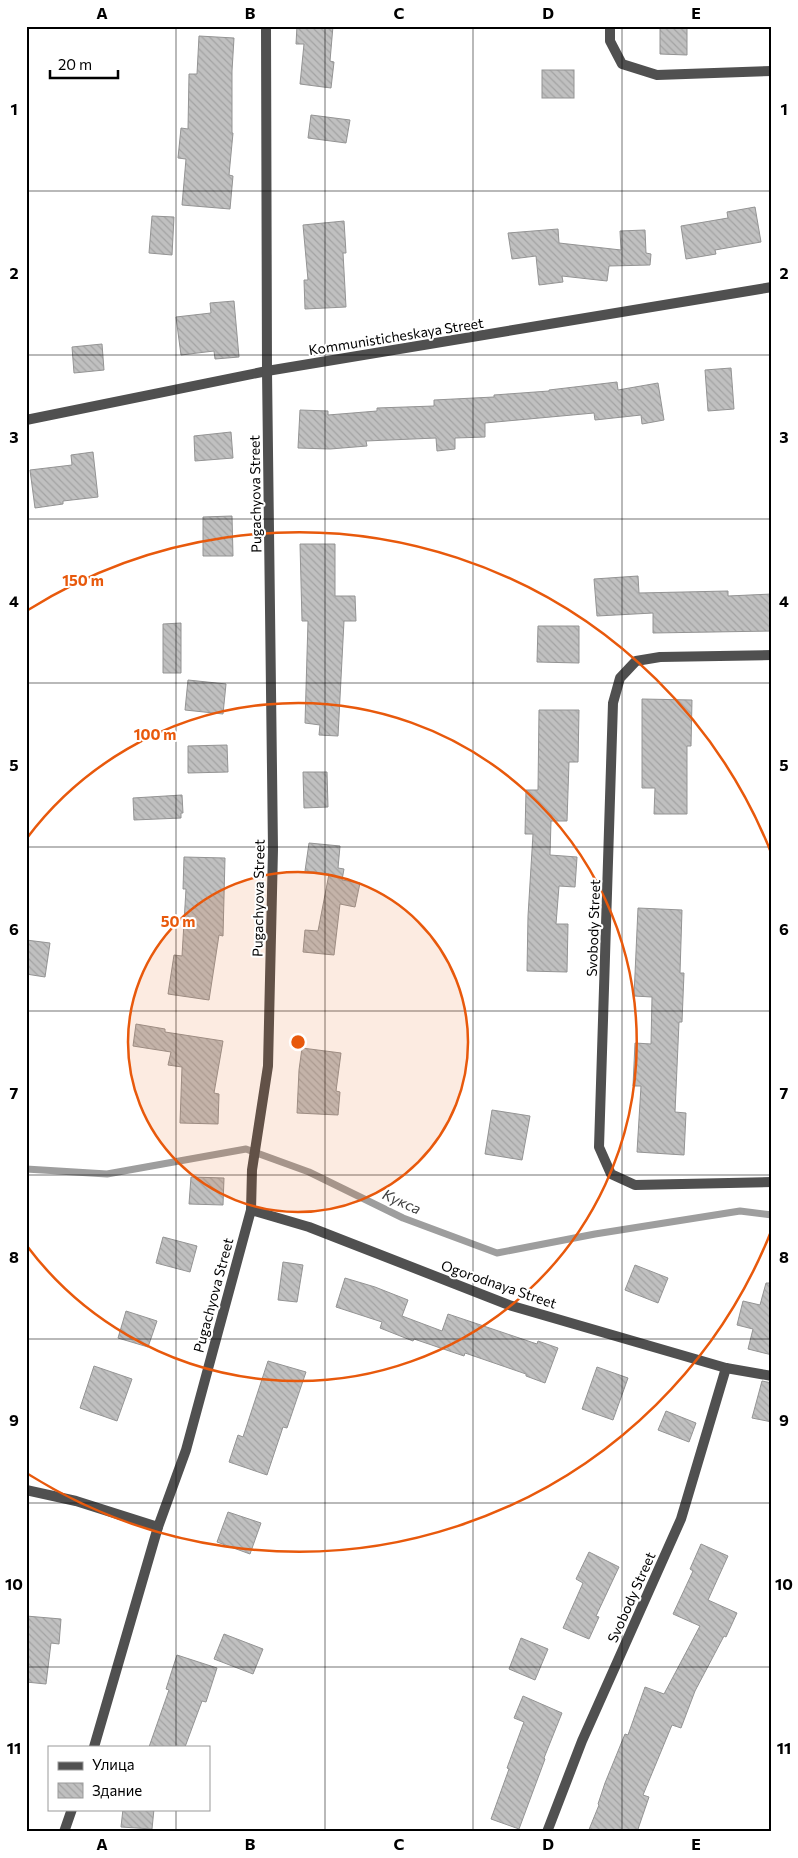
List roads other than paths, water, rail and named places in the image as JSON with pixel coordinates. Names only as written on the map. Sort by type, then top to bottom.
[{"type":"street","name":"Pugachyova Street","points":[[94,1746],[158,1527],[186,1450],[251,1210],[252,1170],[268,1066],[273,848],[267,371],[266,26]]},
{"type":"street","points":[[610,26],[610,41],[622,64],[657,75],[772,71]]},
{"type":"street","name":"Kommunisticheskaya Street","points":[[26,420],[267,371],[772,287]]},
{"type":"street","name":"Svobody Street","points":[[772,655],[660,657],[636,661],[620,678],[613,703],[598,1147],[611,1174],[635,1185],[772,1182]]},
{"type":"street","name":"Ogorodnaya Street","points":[[251,1210],[309,1227],[509,1306],[726,1368],[772,1376]]},
{"type":"street","name":"Svobody Street","points":[[547,1832],[582,1741],[681,1519],[726,1368]]},
{"type":"street","points":[[26,1490],[76,1500],[158,1527]]},
{"type":"street","points":[[64,1832],[72,1810]]},
{"type":"waterway","name":"Кукса","points":[[26,1169],[107,1174],[246,1149],[309,1172],[403,1218],[497,1253],[595,1234],[740,1211],[772,1215]]}]
